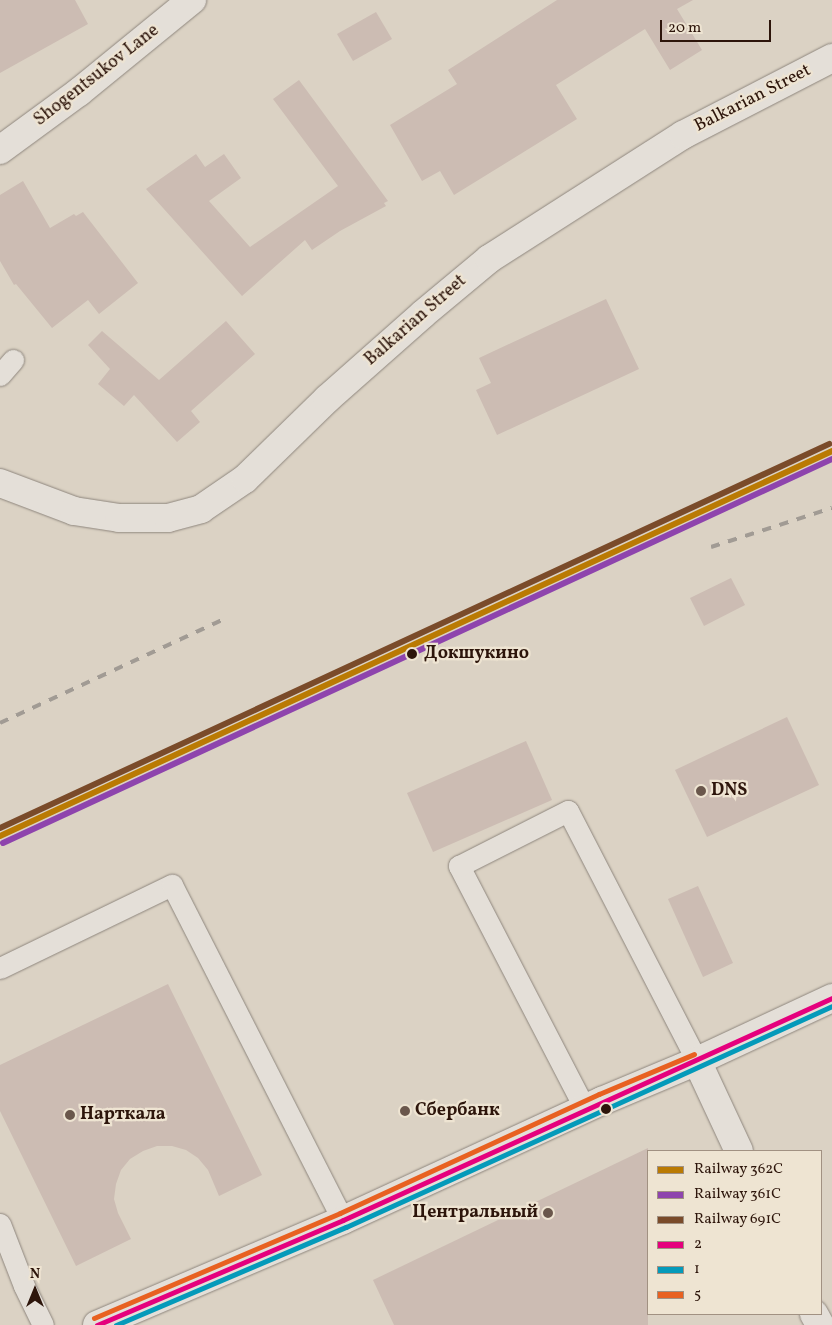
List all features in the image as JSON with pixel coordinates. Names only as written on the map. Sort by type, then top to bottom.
[{"type":"street","name":"Shogentsukov Lane","points":[[0,150],[79,92],[192,0]]},
{"type":"street","name":"Balkarian Street","points":[[0,483],[74,511],[119,518],[168,518],[201,509],[245,479],[327,399],[423,314],[489,259],[683,135],[832,58]]},
{"type":"street","points":[[97,1325],[344,1220],[832,998]]},
{"type":"street","points":[[697,1061],[739,1150]]},
{"type":"lane","points":[[585,1109],[459,866],[568,811],[697,1061]]},
{"type":"lane","points":[[0,968],[172,885],[344,1220]]},
{"type":"lane","points":[[0,1224],[24,1286],[43,1325]]},
{"type":"building","points":[[0,0],[75,0],[88,24],[0,73]]},
{"type":"building","points":[[557,0],[693,0],[677,9],[702,50],[670,70],[645,29],[556,85],[577,119],[454,195],[440,171],[422,181],[390,125],[457,84],[448,70]]},
{"type":"building","points":[[376,12],[392,39],[353,61],[337,34]]},
{"type":"building","points":[[299,80],[388,201],[384,203],[386,206],[340,231],[312,250],[305,240],[242,296],[146,189],[196,154],[205,167],[224,154],[241,178],[209,201],[250,247],[338,186],[273,99]]},
{"type":"building","points":[[23,181],[50,228],[74,214],[76,216],[83,212],[138,283],[99,314],[88,300],[52,328],[16,284],[14,285],[0,261],[0,195]]},
{"type":"building","points":[[606,299],[639,369],[497,435],[476,390],[491,383],[479,358]]},
{"type":"building","points":[[226,321],[255,354],[191,411],[200,422],[177,442],[134,395],[124,406],[98,384],[110,369],[88,345],[102,331],[159,380]]},
{"type":"building","points":[[731,578],[745,605],[704,626],[690,598]]},
{"type":"building","points":[[787,717],[819,785],[707,837],[675,770]]},
{"type":"building","points":[[526,741],[552,800],[433,852],[407,793]]},
{"type":"building","points":[[698,886],[733,963],[703,977],[668,899]]},
{"type":"building","points":[[168,984],[262,1175],[219,1196],[208,1170],[198,1158],[186,1150],[172,1146],[157,1146],[143,1151],[130,1159],[121,1170],[116,1184],[114,1199],[118,1213],[131,1239],[76,1266],[0,1111],[0,1065]]},
{"type":"building","name":"Центральный","points":[[648,1148],[648,1325],[394,1325],[373,1280]]},
{"type":"railway","points":[[711,547],[832,508]]},
{"type":"railway","points":[[0,723],[228,617]]},
{"type":"rail line","name":"691С","points":[[0,828],[829,444]]},
{"type":"rail line","name":"362С","points":[[0,836],[832,451]]},
{"type":"rail line","name":"361С","points":[[3,843],[832,459]]},
{"type":"transit line","name":"2","points":[[97,1325],[343,1220],[832,998]]},
{"type":"transit line","name":"1","points":[[116,1325],[346,1227],[832,1006]]},
{"type":"transit line","name":"5","points":[[94,1318],[340,1213],[599,1094],[694,1054]]},
{"type":"place","name":"Докшукино","points":[[412,654]]},
{"type":"place","name":"DNS","points":[[701,791]]},
{"type":"place","name":"Сбербанк","points":[[405,1111]]},
{"type":"place","name":"Нарткала","points":[[70,1115]]},
{"type":"place","name":"Центральный","points":[[548,1213]]}]
